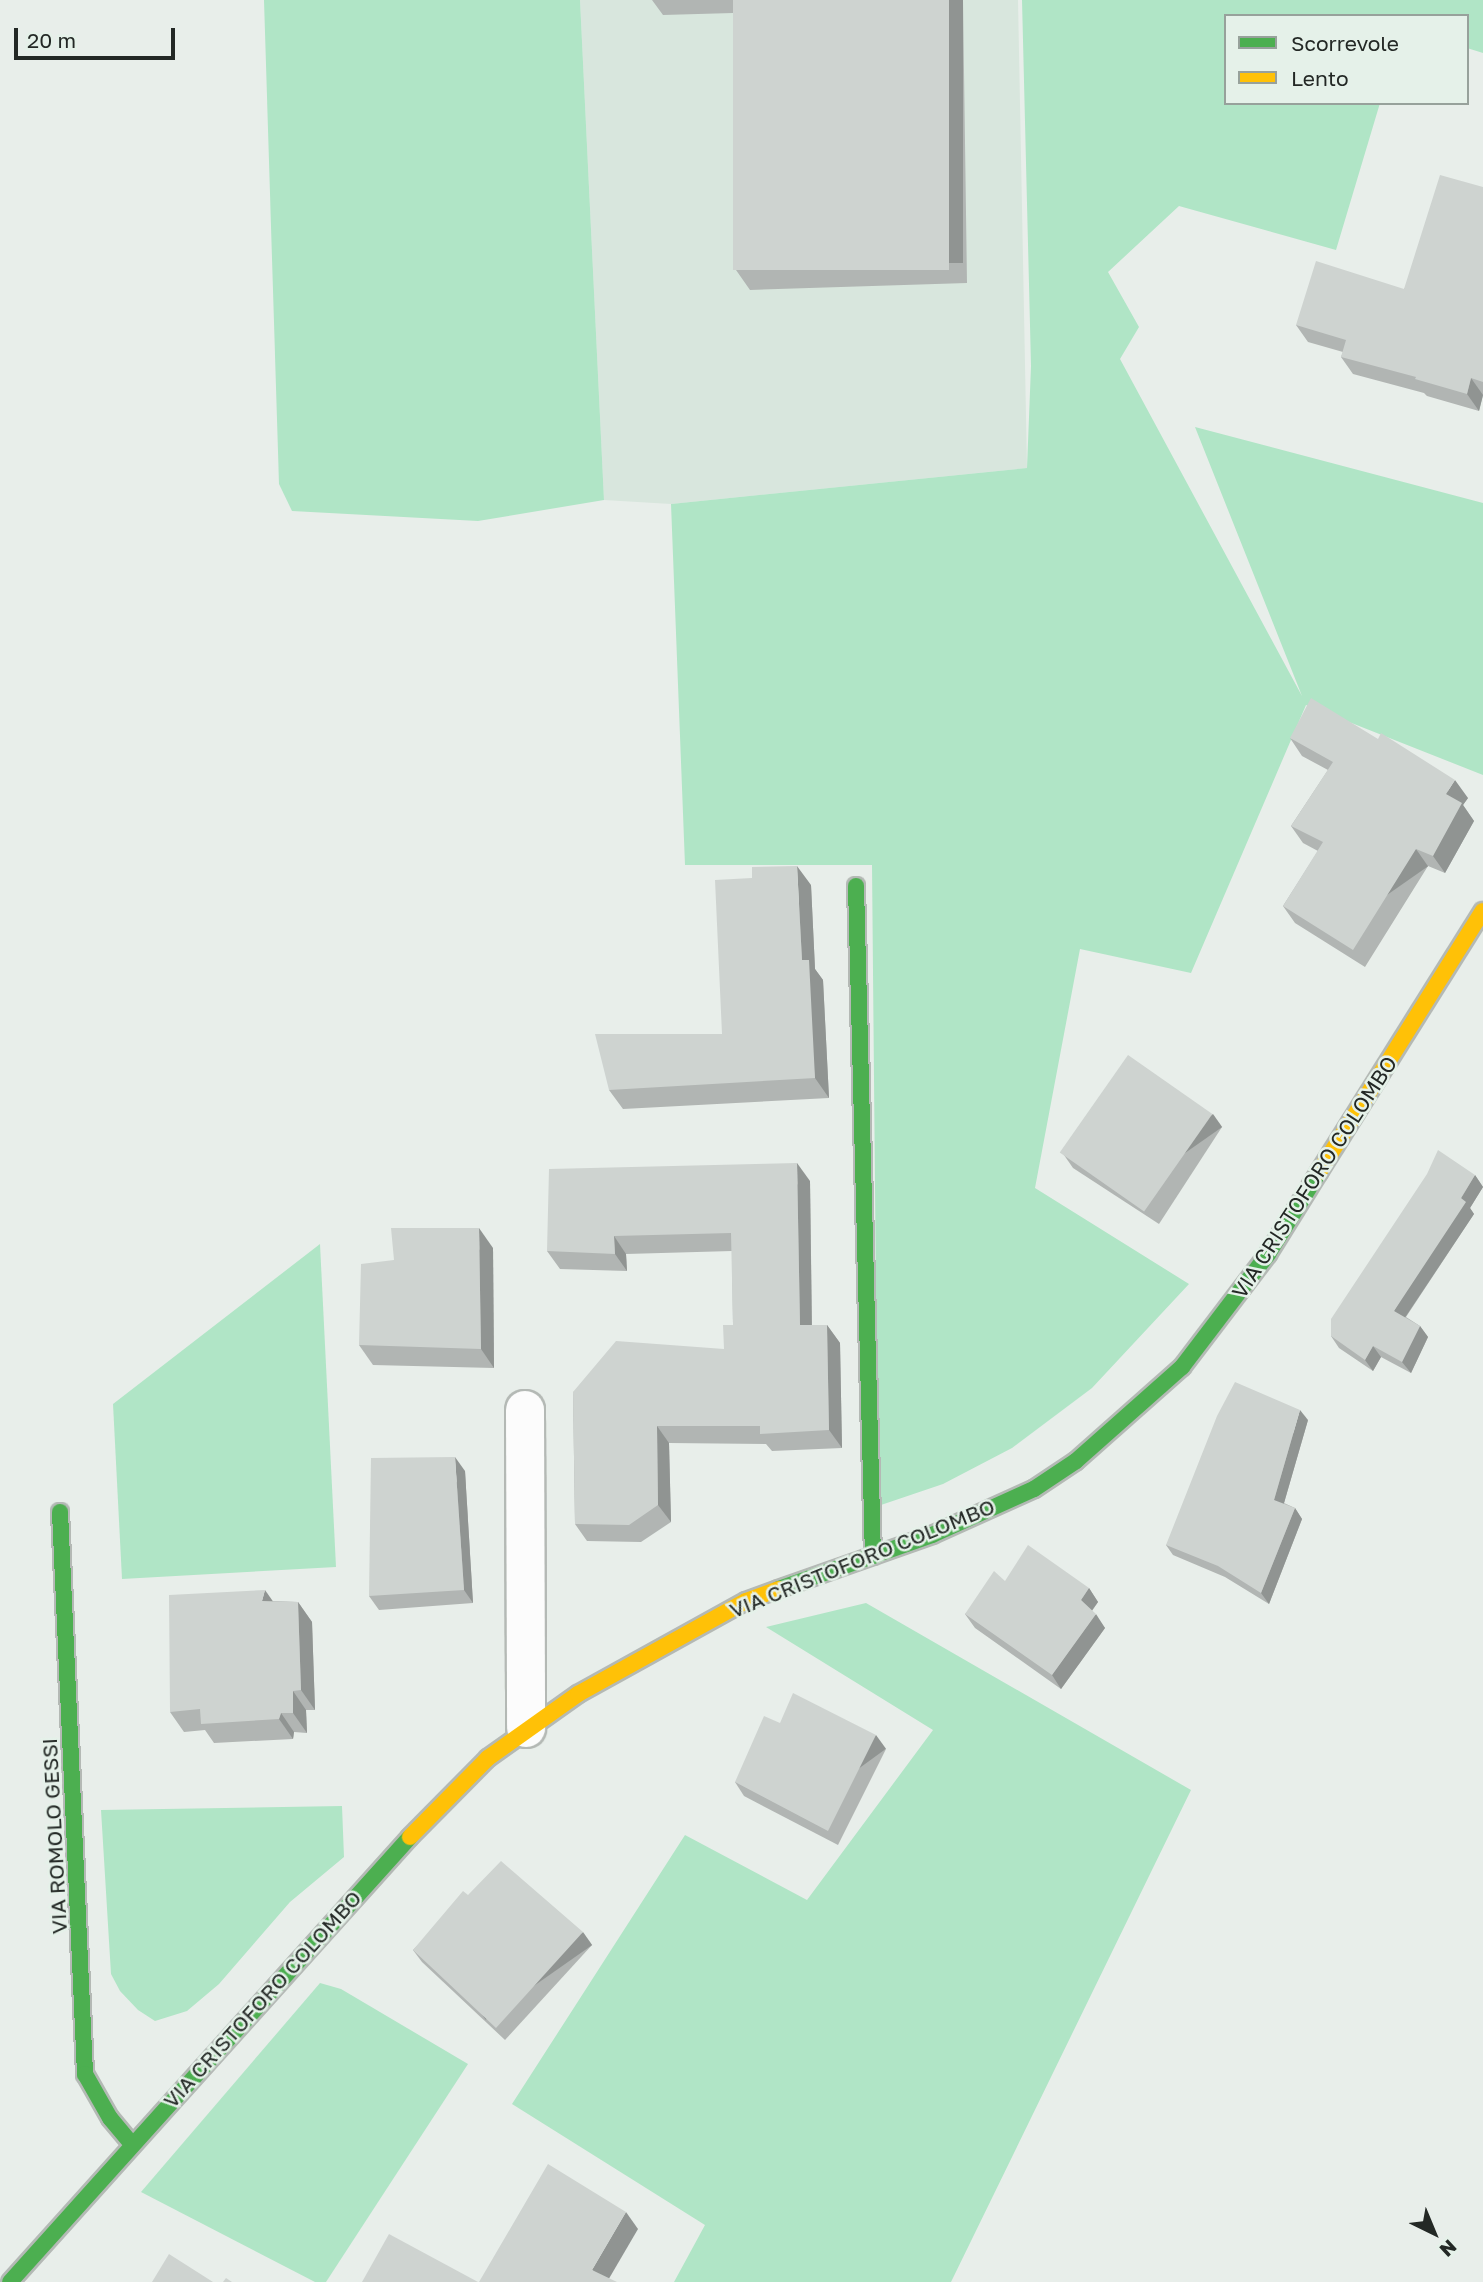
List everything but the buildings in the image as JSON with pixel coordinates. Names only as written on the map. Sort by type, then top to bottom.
[{"type":"street","points":[[856,886],[873,1556]]},
{"type":"street","name":"VIA CRISTOFORO COLOMBO","points":[[10,2282],[131,2143],[429,1816],[488,1758],[526,1728],[635,1660],[746,1601],[932,1535],[1034,1489],[1076,1461],[1130,1416],[1182,1367],[1268,1254],[1483,911]]},
{"type":"street","points":[[525,1410],[526,1728]]},
{"type":"street","name":"VIA ROMOLO GESSI","points":[[60,1512],[85,2074],[110,2118],[131,2143]]},
{"type":"shaded area","points":[[580,0],[1018,0],[1027,468],[671,504],[604,500]]},
{"type":"green space","points":[[264,0],[580,0],[604,500],[478,521],[292,511],[279,484]]},
{"type":"green space","points":[[1022,0],[1483,0],[1483,53],[1469,49],[1469,14],[1224,14],[1224,105],[1379,105],[1336,250],[1179,206],[1108,272],[1139,327],[1120,359],[1302,696],[1195,427],[1483,503],[1483,775],[1306,705],[1191,973],[1080,949],[1035,1188],[1189,1284],[1092,1388],[1012,1448],[943,1484],[878,1506],[872,865],[685,865],[671,504],[1027,468],[1031,366]]},
{"type":"green space","points":[[320,1244],[336,1567],[122,1579],[113,1404]]},
{"type":"green space","points":[[866,1603],[1191,1790],[951,2282],[674,2282],[705,2225],[512,2104],[685,1835],[807,1900],[933,1730],[766,1627]]},
{"type":"green space","points":[[342,1806],[344,1857],[290,1902],[219,1984],[187,2011],[155,2021],[138,2010],[120,1991],[111,1974],[101,1810]]},
{"type":"green space","points":[[320,1983],[341,1989],[468,2064],[326,2282],[315,2282],[141,2192]]},
{"type":"traffic: fast","points":[[856,886],[873,1556]]},
{"type":"traffic: fast","points":[[779,1589],[932,1535],[1034,1489],[1076,1461],[1182,1367],[1268,1254],[1319,1172]]},
{"type":"traffic: fast","points":[[60,1512],[85,2074],[110,2118],[131,2143]]},
{"type":"traffic: fast","points":[[10,2282],[410,1837]]},
{"type":"traffic: slow","points":[[1319,1172],[1483,911]]},
{"type":"traffic: slow","points":[[410,1837],[488,1758],[578,1694],[746,1601],[779,1589]]}]
